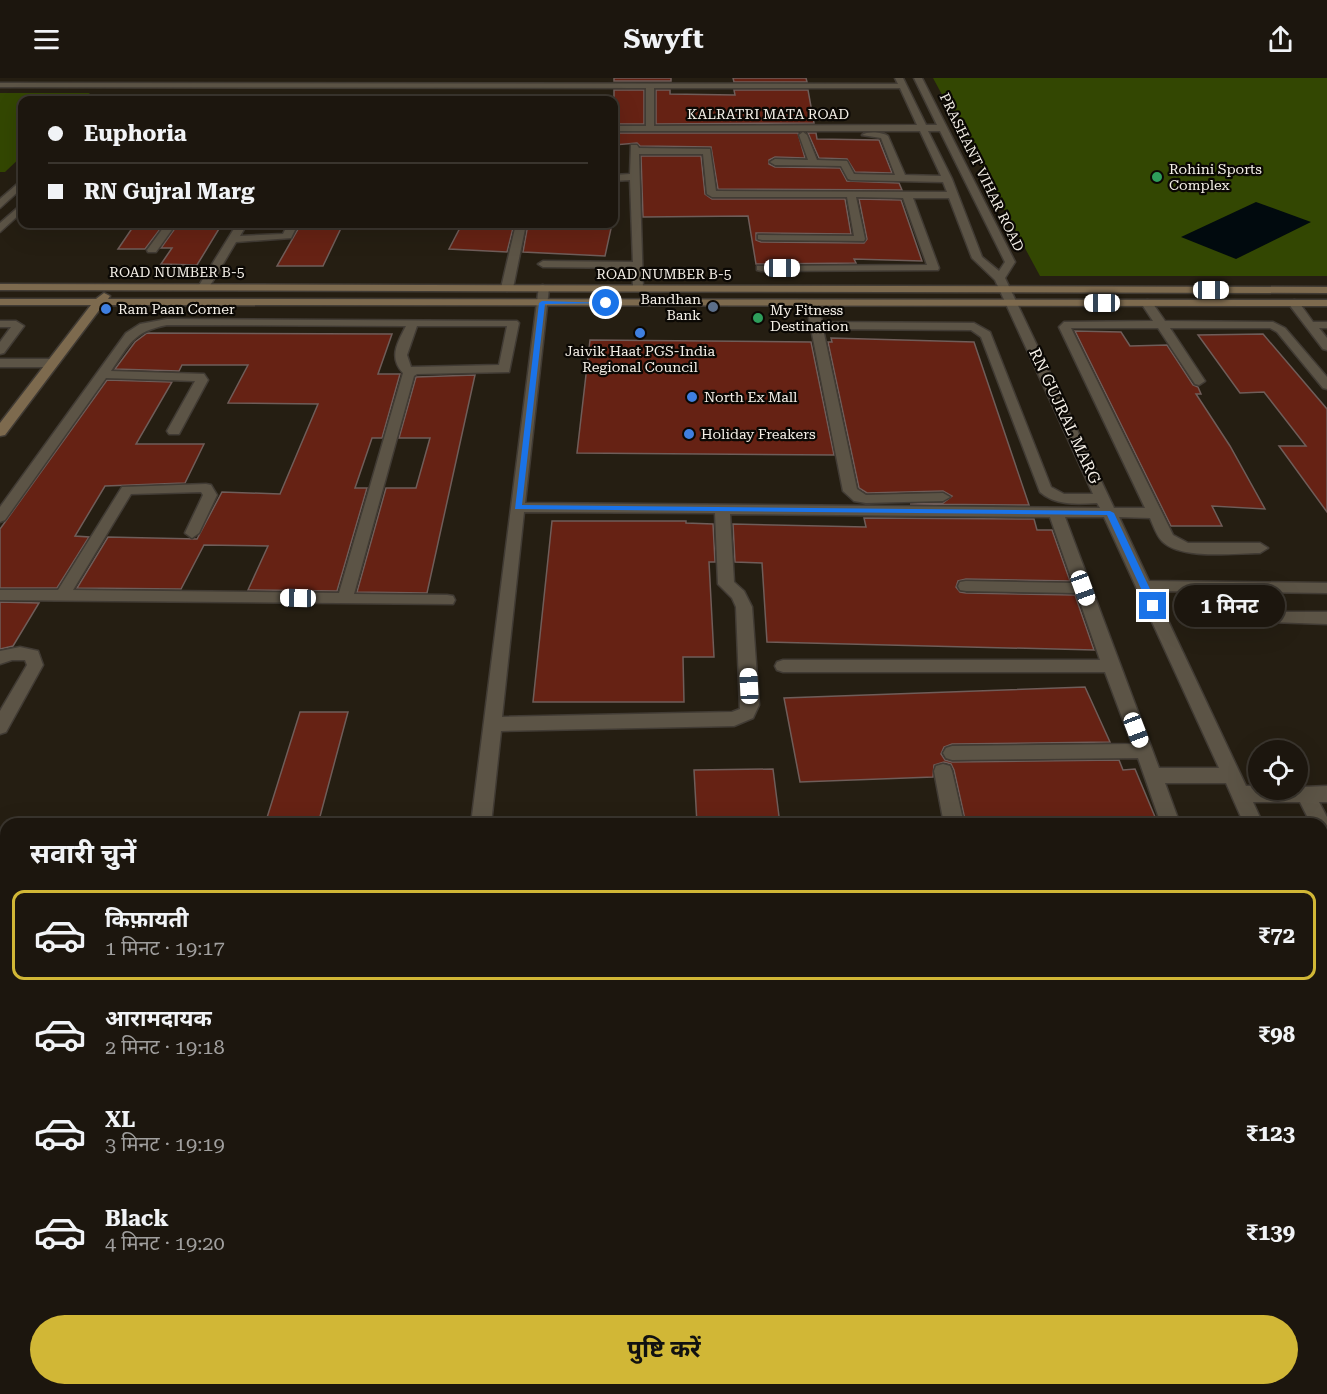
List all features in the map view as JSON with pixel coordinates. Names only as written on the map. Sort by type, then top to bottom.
[{"type":"street","points":[[117,93],[132,78]]},
{"type":"street","name":"PRASHANT VIHAR ROAD","points":[[918,78],[1011,262],[1006,290]]},
{"type":"street","points":[[0,85],[512,81],[525,89],[584,89],[650,85],[901,82],[947,179],[977,258],[1006,290]]},
{"type":"street","points":[[650,85],[650,128]]},
{"type":"street","name":"KALRATRI MATA ROAD","points":[[618,129],[943,128]]},
{"type":"street","points":[[721,135],[884,136],[901,178]]},
{"type":"street","points":[[803,135],[814,163]]},
{"type":"street","points":[[639,288],[634,149],[707,151],[712,194],[953,195]]},
{"type":"street","points":[[775,162],[844,163],[851,177],[947,179]]},
{"type":"street","points":[[618,177],[635,177]]},
{"type":"street","points":[[0,205],[18,187]]},
{"type":"street","points":[[762,237],[860,239],[851,195]]},
{"type":"street","points":[[761,268],[934,268],[907,195]]},
{"type":"street","points":[[0,229],[18,211]]},
{"type":"street","points":[[152,250],[168,228]]},
{"type":"street","points":[[204,287],[240,228]]},
{"type":"street","points":[[233,239],[282,237],[286,236],[291,228]]},
{"type":"street","points":[[507,288],[520,228]]},
{"type":"street","points":[[543,264],[638,265]]},
{"type":"street","name":"ROAD NUMBER B-5","points":[[0,287],[507,288],[542,296],[639,288],[1327,290]]},
{"type":"street","points":[[0,432],[111,287]]},
{"type":"street","points":[[0,302],[322,302],[542,296],[812,303],[1006,290],[1147,303],[1327,303]]},
{"type":"street","name":"RN GUJRAL MARG","points":[[1006,290],[1251,818]]},
{"type":"street","points":[[482,818],[542,296]]},
{"type":"street","points":[[309,323],[322,302]]},
{"type":"street","points":[[812,303],[850,491],[859,498],[866,499],[942,497]]},
{"type":"street","points":[[1147,303],[1199,381]]},
{"type":"street","points":[[1294,303],[1327,346]]},
{"type":"street","points":[[0,517],[133,332],[152,324],[309,323],[413,323],[510,323],[514,325],[505,369],[409,372],[402,366],[399,357],[413,323]]},
{"type":"street","points":[[0,324],[16,324],[18,327],[0,350]]},
{"type":"street","points":[[1260,548],[1188,548],[1177,545],[1167,538],[1065,327],[1068,324],[1276,326],[1327,385]]},
{"type":"street","points":[[816,325],[974,327],[980,329],[986,335],[1045,489],[1053,496],[1060,498],[1103,498]]},
{"type":"street","points":[[1310,325],[1327,325]]},
{"type":"street","points":[[0,363],[54,363]]},
{"type":"street","points":[[345,599],[409,372]]},
{"type":"street","points":[[102,374],[200,377],[202,380],[174,431]]},
{"type":"street","points":[[62,596],[127,490],[206,488],[210,495],[192,533]]},
{"type":"street","points":[[518,507],[1154,513]]},
{"type":"street","points":[[492,724],[734,719],[747,713],[750,705],[744,607],[738,595],[726,584],[722,509]]},
{"type":"street","points":[[1056,513],[1169,818]]},
{"type":"street","points":[[966,586],[1083,588]]},
{"type":"street","points":[[1144,586],[1327,588]]},
{"type":"street","points":[[0,595],[447,600]]},
{"type":"street","points":[[1276,618],[1327,618]]},
{"type":"street","points":[[0,658],[14,653],[25,653],[32,655],[35,665],[0,727]]},
{"type":"street","points":[[783,666],[1111,666]]},
{"type":"street","points":[[952,753],[1144,751]]},
{"type":"street","points":[[944,771],[953,818]]},
{"type":"street","points":[[1153,775],[1232,777]]},
{"type":"street","points":[[1241,794],[1248,794]]},
{"type":"street","points":[[1308,795],[1327,794]]},
{"type":"street","points":[[1308,799],[1318,818]]},
{"type":"green space","name":"Rohini Sports Complex","points":[[933,78],[1327,78],[1327,276],[1040,276]]},
{"type":"green space","points":[[0,93],[90,93],[87,96],[18,96],[18,160],[5,172],[0,172]]},
{"type":"shaded area","points":[[1256,202],[1311,222],[1236,259],[1181,237]]},
{"type":"building","points":[[614,78],[671,78],[671,81],[614,81]]},
{"type":"building","points":[[733,78],[806,78],[807,82],[734,82]]},
{"type":"building","points":[[614,90],[644,90],[644,124],[618,124],[618,96],[614,96]]},
{"type":"building","points":[[656,90],[670,90],[670,94],[735,95],[734,90],[808,90],[814,123],[656,124]]},
{"type":"building","points":[[618,133],[798,133],[805,158],[775,157],[769,160],[769,164],[775,167],[840,168],[847,181],[899,183],[902,190],[718,189],[711,147],[640,146],[637,143],[618,145]]},
{"type":"building","points":[[808,133],[816,133],[817,139],[879,140],[892,173],[855,172],[847,159],[819,158]]},
{"type":"building","points":[[641,156],[701,156],[705,194],[712,199],[845,199],[851,234],[756,233],[756,240],[761,242],[864,243],[867,239],[859,199],[901,200],[922,261],[854,259],[856,263],[756,264],[748,216],[643,217]]},
{"type":"building","points":[[132,228],[161,228],[145,249],[118,249]]},
{"type":"building","points":[[175,228],[220,228],[197,265],[161,264],[172,248],[161,248]]},
{"type":"building","points":[[299,228],[341,228],[323,266],[277,266]]},
{"type":"building","points":[[460,228],[513,228],[507,252],[449,249]]},
{"type":"building","points":[[527,228],[611,228],[605,256],[523,252]]},
{"type":"building","points":[[1075,331],[1121,332],[1130,346],[1167,345],[1193,385],[1198,387],[1201,394],[1196,394],[1230,446],[1265,509],[1212,506],[1222,526],[1171,526]]},
{"type":"building","points":[[147,333],[392,334],[378,374],[400,374],[382,438],[372,438],[355,488],[367,488],[337,591],[248,590],[268,546],[204,545],[181,589],[77,588],[108,537],[197,539],[222,492],[280,494],[318,404],[228,403],[248,365],[182,365],[179,371],[115,369],[135,342]]},
{"type":"building","points":[[1263,334],[1327,409],[1327,512],[1279,446],[1306,446],[1264,392],[1240,393],[1198,335]]},
{"type":"building","points":[[831,338],[974,342],[1029,505],[910,504],[943,503],[952,496],[943,491],[867,493],[859,488],[828,342],[832,342]]},
{"type":"building","name":"North Ex Mall","points":[[590,340],[811,342],[834,455],[577,453]]},
{"type":"building","points":[[475,375],[427,593],[357,592],[386,488],[416,488],[430,438],[399,438],[416,377]]},
{"type":"building","points":[[107,380],[172,382],[136,444],[204,444],[185,483],[105,486],[75,536],[89,537],[57,588],[0,588],[0,529]]},
{"type":"building","points":[[864,518],[1034,519],[1037,530],[1052,530],[1070,581],[966,579],[958,581],[956,587],[960,592],[966,593],[1075,595],[1094,650],[767,642],[762,563],[735,562],[733,524],[866,527]]},
{"type":"building","points":[[552,521],[686,521],[686,523],[713,524],[715,562],[709,562],[714,657],[683,657],[684,702],[533,702]]},
{"type":"building","points":[[0,602],[39,603],[13,646],[0,649]]},
{"type":"building","points":[[1085,687],[1110,742],[952,744],[944,747],[941,754],[945,760],[952,762],[1119,760],[1123,770],[1135,769],[1155,818],[965,818],[954,770],[951,764],[944,762],[934,765],[933,777],[800,782],[784,698]]},
{"type":"building","points":[[300,712],[348,712],[320,818],[267,818]]},
{"type":"building","points":[[773,769],[779,818],[697,818],[694,770]]},
{"type":"place","name":"Rohini Sports Complex","points":[[1157,177]]},
{"type":"place","name":"Bandhan Bank","points":[[713,307]]},
{"type":"place","name":"Ram Paan Corner","points":[[106,309]]},
{"type":"place","name":"My Fitness Destination","points":[[758,318]]},
{"type":"place","name":"Jaivik Haat PGS-India Regional Council","points":[[640,333]]},
{"type":"place","name":"North Ex Mall","points":[[692,397]]},
{"type":"place","name":"Holiday Freakers","points":[[689,434]]},
{"type":"route","points":[[606,303],[542,303],[518,507],[1110,513],[1153,606]]}]
